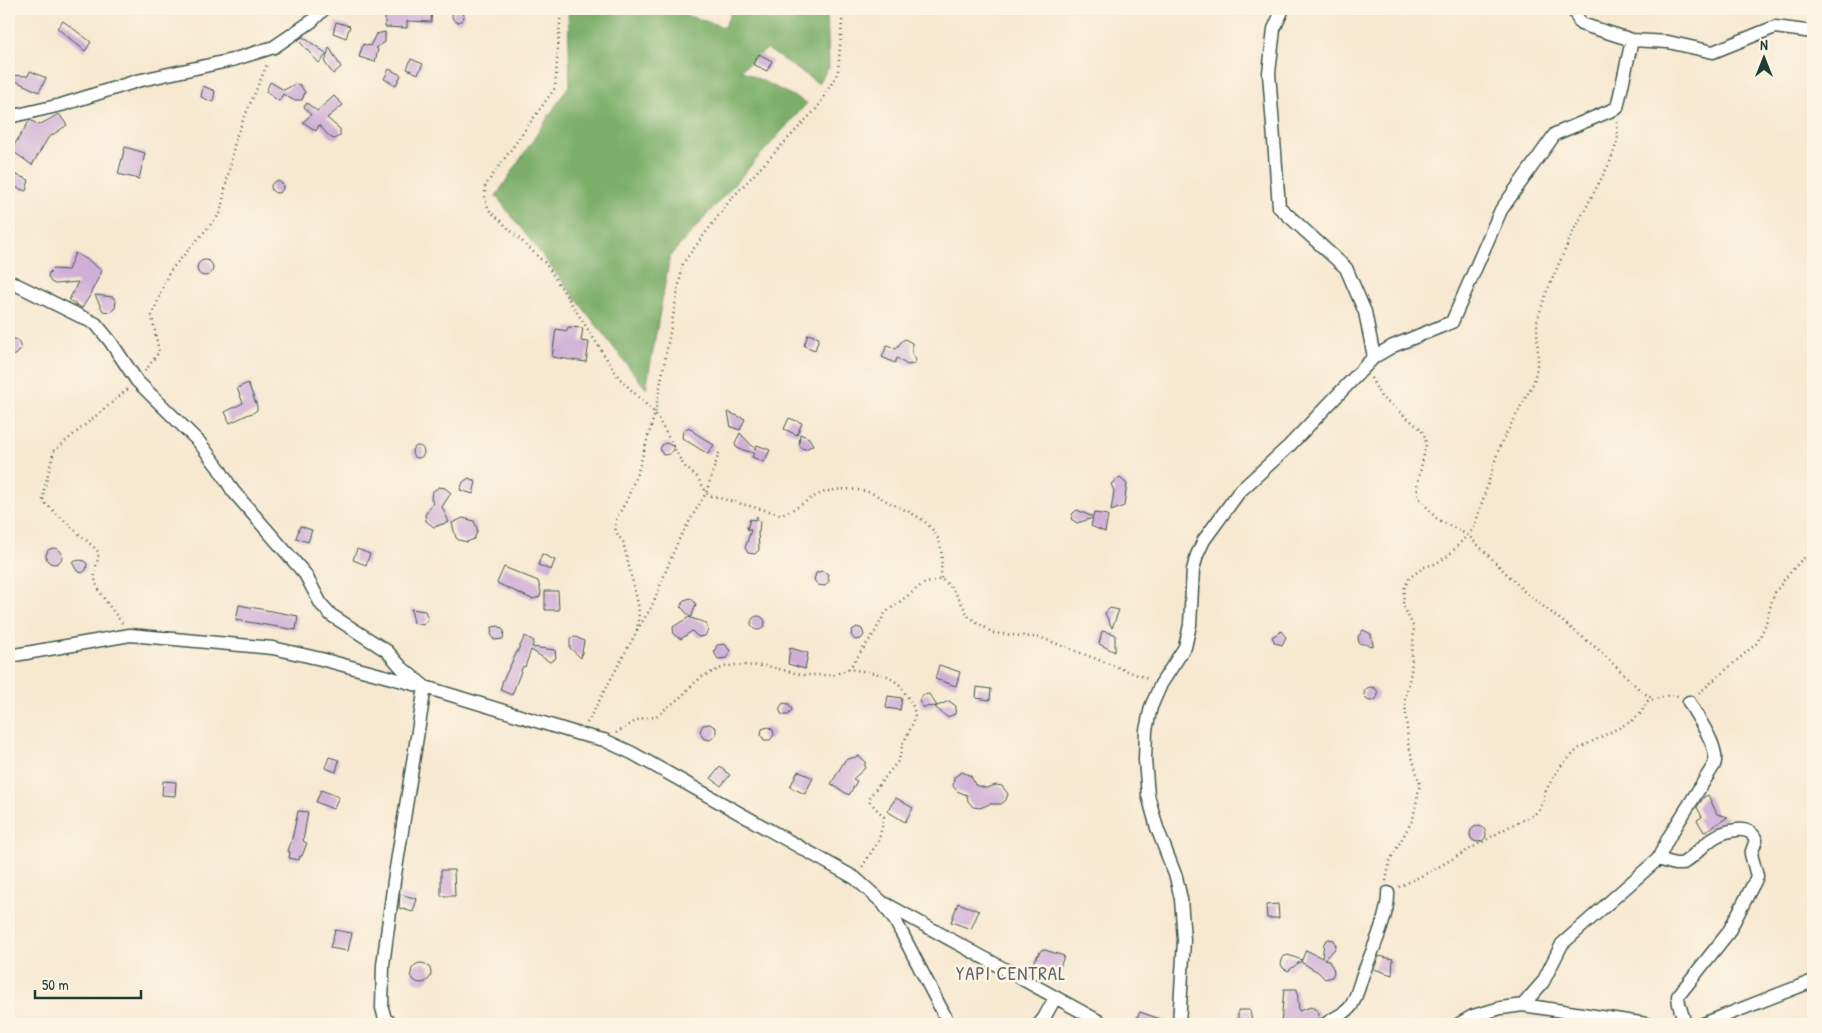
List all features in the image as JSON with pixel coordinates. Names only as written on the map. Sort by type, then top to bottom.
[{"type":"street","points":[[9,117],[61,105],[137,81],[232,60],[274,46],[312,20],[324,9]]},
{"type":"street","points":[[1283,9],[1274,29],[1269,73],[1279,207],[1346,268],[1365,312],[1374,357]]},
{"type":"street","points":[[1573,9],[1581,24],[1632,40],[1668,42],[1713,52],[1775,27],[1813,32]]},
{"type":"street","points":[[1179,1024],[1184,940],[1180,899],[1176,878],[1157,828],[1148,795],[1145,760],[1147,722],[1151,707],[1161,684],[1185,647],[1190,625],[1193,570],[1197,555],[1204,540],[1239,492],[1289,446],[1374,357],[1393,346],[1452,322],[1501,210],[1555,134],[1617,108],[1632,40]]},
{"type":"street","points":[[9,281],[96,324],[137,381],[199,442],[218,466],[233,491],[305,574],[321,604],[331,615],[388,651],[402,668],[424,688]]},
{"type":"street","points":[[9,656],[130,635],[272,648],[321,659],[604,740],[632,753],[855,878],[883,903],[1104,1024]]},
{"type":"street","points":[[393,1024],[385,1019],[382,1008],[383,965],[424,688]]},
{"type":"street","points":[[1523,1005],[1543,982],[1562,944],[1658,859],[1716,762],[1708,736],[1689,702]]},
{"type":"street","points":[[1658,859],[1682,864],[1715,836],[1723,832],[1744,829],[1754,834],[1756,840],[1751,854],[1757,876],[1755,881],[1728,934],[1678,996],[1685,1024]]},
{"type":"street","points":[[1326,1024],[1330,1020],[1341,1016],[1350,1007],[1376,940],[1388,893]]},
{"type":"street","points":[[883,903],[896,922],[949,1024]]},
{"type":"street","points":[[1703,1024],[1813,981]]},
{"type":"street","points":[[1039,1024],[1055,998]]},
{"type":"street","points":[[1459,1024],[1473,1016],[1500,1008],[1523,1005],[1647,1024]]},
{"type":"path","points":[[561,9],[555,88],[485,186],[485,200],[489,210],[546,264],[619,378],[655,413],[684,466],[703,484],[706,493],[712,497],[780,514],[786,513],[825,492],[848,489],[873,494],[910,512],[931,527],[939,539],[941,578],[958,597],[969,617],[993,633],[1042,638],[1161,684]]},
{"type":"path","points":[[637,631],[638,604],[623,542],[616,532],[615,526],[617,517],[627,500],[639,468],[655,413],[683,263],[731,198],[818,107],[838,72],[843,9]]},
{"type":"path","points":[[130,635],[95,579],[95,570],[99,557],[97,550],[46,504],[43,499],[47,474],[54,451],[137,381],[159,352],[152,316],[169,272],[220,214],[236,137],[274,46]]},
{"type":"path","points":[[1617,108],[1618,140],[1610,162],[1572,234],[1547,291],[1537,321],[1538,360],[1534,382],[1500,445],[1474,528],[1448,556],[1436,564],[1424,567],[1409,578],[1404,589],[1403,605],[1414,628],[1412,672],[1405,700],[1408,744],[1420,784],[1413,819],[1390,860],[1385,885],[1388,893],[1512,825],[1534,815],[1540,809],[1546,790],[1559,768],[1578,749],[1632,721],[1640,714],[1644,704],[1653,699],[1670,695],[1679,696],[1689,702],[1757,643],[1765,626],[1774,594],[1801,560],[1813,553]]},
{"type":"path","points":[[1374,357],[1370,377],[1381,397],[1421,429],[1425,437],[1426,445],[1417,486],[1419,498],[1437,519],[1468,535],[1525,592],[1599,650],[1640,690],[1653,699]]},
{"type":"path","points":[[580,734],[593,715],[651,608],[678,541],[706,493],[719,453]]},
{"type":"path","points":[[849,669],[875,632],[884,614],[923,584],[941,578]]},
{"type":"path","points":[[604,740],[639,719],[656,716],[682,696],[692,684],[724,667],[735,665],[767,666],[802,675],[833,675],[849,669],[887,676],[902,689],[912,704],[915,713],[910,731],[902,746],[899,760],[870,796],[870,802],[883,815],[883,822],[875,849],[855,878]]},
{"type":"green space","points":[[568,9],[667,9],[724,27],[733,9],[827,9],[829,68],[818,83],[767,49],[741,70],[807,103],[670,256],[646,389],[496,196],[570,84]]},
{"type":"building","points":[[385,9],[432,9],[431,22],[407,21],[407,28],[385,27]]},
{"type":"building","points":[[456,10],[460,10],[464,16],[460,22],[456,22],[452,18],[452,14]]},
{"type":"building","points":[[63,21],[91,42],[85,51],[57,28]]},
{"type":"building","points":[[336,22],[350,26],[346,38],[333,33]]},
{"type":"building","points":[[385,32],[385,42],[376,48],[378,49],[375,62],[359,57],[363,44],[370,46],[376,34]]},
{"type":"building","points":[[303,37],[327,54],[319,63],[298,40]]},
{"type":"building","points":[[329,47],[341,67],[333,74],[325,63]]},
{"type":"building","points":[[759,54],[772,61],[767,71],[753,64]]},
{"type":"building","points":[[411,59],[423,64],[418,74],[407,69]]},
{"type":"building","points":[[389,69],[401,75],[396,85],[384,79]]},
{"type":"building","points":[[30,71],[46,78],[39,92],[9,78],[9,75],[28,76]]},
{"type":"building","points":[[270,82],[284,90],[295,84],[300,85],[305,92],[302,100],[293,100],[283,94],[279,101],[266,92]]},
{"type":"building","points":[[203,86],[215,91],[213,102],[201,97]]},
{"type":"building","points":[[334,96],[343,105],[327,118],[340,129],[340,136],[334,139],[319,125],[316,131],[303,122],[311,115],[304,107],[307,103],[317,111]]},
{"type":"building","points":[[59,114],[67,125],[48,138],[32,165],[11,150],[30,120],[39,125]]},
{"type":"building","points":[[125,147],[145,153],[139,179],[118,174]]},
{"type":"building","points":[[11,173],[29,180],[26,191],[9,185]]},
{"type":"building","points":[[275,181],[279,181],[283,187],[279,193],[275,193],[271,189],[271,185]]},
{"type":"building","points":[[75,253],[102,271],[82,308],[69,300],[78,282],[55,284],[48,277],[53,269],[68,270]]},
{"type":"building","points":[[205,260],[211,262],[213,268],[211,274],[205,276],[199,274],[197,268],[199,262]]},
{"type":"building","points":[[95,295],[113,297],[116,301],[115,308],[111,312],[103,311]]},
{"type":"building","points":[[568,327],[583,328],[581,341],[589,342],[586,362],[552,357],[556,329],[567,331]]},
{"type":"building","points":[[808,334],[819,338],[815,350],[804,346]]},
{"type":"building","points":[[9,336],[18,341],[21,348],[17,354],[9,358]]},
{"type":"building","points":[[905,339],[912,343],[912,353],[916,360],[914,364],[907,365],[897,358],[895,363],[882,357],[887,345],[896,349]]},
{"type":"building","points":[[248,383],[257,410],[230,423],[225,412],[243,403],[237,388]]},
{"type":"building","points":[[728,412],[745,419],[740,430],[731,427]]},
{"type":"building","points":[[789,418],[802,423],[797,435],[784,429]]},
{"type":"building","points":[[689,427],[714,445],[708,454],[682,438],[683,431]]},
{"type":"building","points":[[740,433],[755,449],[757,445],[770,450],[764,462],[752,457],[754,453],[736,447],[735,443]]},
{"type":"building","points":[[800,434],[809,438],[813,445],[806,449],[801,448],[799,444]]},
{"type":"building","points":[[667,443],[674,447],[670,454],[663,455],[660,449],[663,444]]},
{"type":"building","points":[[416,446],[420,446],[424,452],[420,458],[416,458],[412,454],[412,450]]},
{"type":"building","points":[[469,478],[476,482],[473,494],[460,490],[463,482]]},
{"type":"building","points":[[1120,478],[1127,484],[1124,506],[1111,511],[1114,491],[1111,484]]},
{"type":"building","points":[[439,487],[445,488],[451,493],[442,507],[449,522],[434,527],[426,521],[425,515],[433,503],[431,498],[432,492]]},
{"type":"building","points":[[1077,510],[1093,517],[1094,513],[1108,515],[1105,532],[1091,526],[1093,518],[1077,523],[1071,519],[1073,513]]},
{"type":"building","points":[[757,516],[757,520],[760,521],[758,532],[759,550],[755,554],[748,553],[745,548],[751,530],[747,529],[750,519],[755,520]]},
{"type":"building","points":[[463,518],[474,521],[477,528],[474,539],[467,542],[456,538],[452,523]]},
{"type":"building","points":[[300,526],[312,530],[308,542],[296,538]]},
{"type":"building","points":[[51,548],[57,548],[62,553],[60,562],[51,564],[46,559],[46,553]]},
{"type":"building","points":[[357,549],[370,554],[366,565],[353,560]]},
{"type":"building","points":[[542,554],[555,560],[551,570],[538,565]]},
{"type":"building","points":[[80,560],[87,564],[86,570],[82,573],[77,571],[72,562]]},
{"type":"building","points":[[504,567],[538,581],[541,592],[540,597],[532,599],[497,583]]},
{"type":"building","points":[[822,571],[828,574],[829,581],[825,586],[818,585],[814,580],[816,573]]},
{"type":"building","points":[[545,591],[558,591],[559,610],[545,610]]},
{"type":"building","points":[[691,598],[696,604],[691,618],[681,607],[684,600]]},
{"type":"building","points":[[239,605],[298,616],[296,630],[236,620]]},
{"type":"building","points":[[1110,608],[1119,610],[1112,628],[1105,613]]},
{"type":"building","points":[[411,609],[425,611],[428,619],[423,625],[414,623]]},
{"type":"building","points":[[758,616],[763,618],[765,623],[763,628],[758,630],[753,628],[751,623],[753,618]]},
{"type":"building","points":[[689,617],[706,623],[708,630],[705,636],[698,637],[692,631],[681,639],[674,635],[673,627]]},
{"type":"building","points":[[499,626],[504,631],[503,639],[494,640],[491,634],[492,627]]},
{"type":"building","points":[[857,627],[862,629],[864,635],[861,639],[855,640],[851,635],[852,630]]},
{"type":"building","points":[[1363,630],[1371,634],[1373,646],[1359,643],[1358,637]]},
{"type":"building","points":[[1102,631],[1115,634],[1115,652],[1099,644]]},
{"type":"building","points":[[1281,631],[1286,637],[1282,645],[1275,643],[1272,637]]},
{"type":"building","points":[[525,636],[534,641],[532,647],[555,650],[556,658],[550,662],[531,650],[512,695],[500,690]]},
{"type":"building","points":[[576,637],[584,641],[581,658],[570,648],[570,638]]},
{"type":"building","points":[[725,644],[730,651],[727,658],[718,659],[714,652],[717,645]]},
{"type":"building","points":[[790,648],[808,653],[805,669],[788,664]]},
{"type":"building","points":[[939,665],[960,672],[956,686],[935,679]]},
{"type":"building","points":[[977,687],[991,689],[990,700],[976,698]]},
{"type":"building","points":[[1368,687],[1374,687],[1378,694],[1374,701],[1368,701],[1364,697],[1364,691]]},
{"type":"building","points":[[929,694],[937,706],[923,707],[919,701],[922,695]]},
{"type":"building","points":[[888,696],[902,698],[900,710],[886,708]]},
{"type":"building","points":[[949,701],[956,706],[955,714],[947,717],[935,707]]},
{"type":"building","points":[[783,703],[789,704],[792,710],[788,715],[782,715],[779,709]]},
{"type":"building","points":[[710,724],[716,728],[716,735],[710,740],[703,738],[700,731],[703,725]]},
{"type":"building","points":[[768,727],[773,730],[774,735],[770,740],[764,740],[761,735],[762,729]]},
{"type":"building","points":[[859,756],[865,761],[865,768],[853,779],[857,781],[849,795],[831,784],[845,760]]},
{"type":"building","points":[[329,757],[339,760],[336,772],[325,768]]},
{"type":"building","points":[[720,767],[730,775],[721,786],[711,778]]},
{"type":"building","points":[[798,771],[813,778],[805,794],[790,787]]},
{"type":"building","points":[[962,772],[971,776],[975,785],[986,788],[996,785],[1002,786],[1008,794],[1006,800],[1001,804],[990,804],[980,808],[973,807],[968,801],[967,795],[957,791],[953,786],[954,777]]},
{"type":"building","points":[[163,781],[176,782],[175,796],[162,795]]},
{"type":"building","points":[[321,790],[339,797],[333,809],[316,802]]},
{"type":"building","points":[[1708,795],[1717,814],[1728,817],[1704,832],[1697,820],[1702,817],[1697,807],[1704,797]]},
{"type":"building","points":[[896,798],[913,808],[905,822],[887,811]]},
{"type":"building","points":[[298,811],[308,812],[303,841],[307,843],[299,860],[289,858],[290,852],[288,851]]},
{"type":"building","points":[[1475,826],[1481,826],[1486,831],[1484,840],[1475,842],[1470,837],[1470,831]]},
{"type":"building","points":[[441,870],[454,870],[455,896],[441,896]]},
{"type":"building","points":[[400,894],[417,899],[413,912],[399,908]]},
{"type":"building","points":[[958,903],[979,911],[971,929],[951,922]]},
{"type":"building","points":[[1278,904],[1279,918],[1267,918],[1266,905]]},
{"type":"building","points":[[335,930],[352,933],[348,951],[330,948]]},
{"type":"building","points":[[1328,939],[1334,940],[1336,946],[1324,959],[1328,960],[1334,972],[1332,977],[1325,979],[1318,972],[1301,962],[1306,950],[1322,958],[1324,943]]},
{"type":"building","points":[[1042,949],[1064,956],[1058,973],[1033,962]]},
{"type":"building","points":[[1288,955],[1302,960],[1288,971],[1281,964],[1283,957]]},
{"type":"building","points":[[1379,956],[1393,959],[1392,975],[1374,969]]},
{"type":"building","points":[[421,963],[428,966],[431,973],[428,980],[421,983],[414,980],[411,973],[414,966]]},
{"type":"building","points":[[1284,989],[1297,989],[1299,1011],[1311,1007],[1317,1010],[1319,1014],[1318,1024],[1281,1024]]},
{"type":"building","points":[[1238,1010],[1250,1010],[1252,1022],[1238,1023]]},
{"type":"building","points":[[1140,1012],[1171,1023],[1134,1024]]},
{"type":"district","name":"YAPI CENTRAL","points":[[1011,973]]}]
